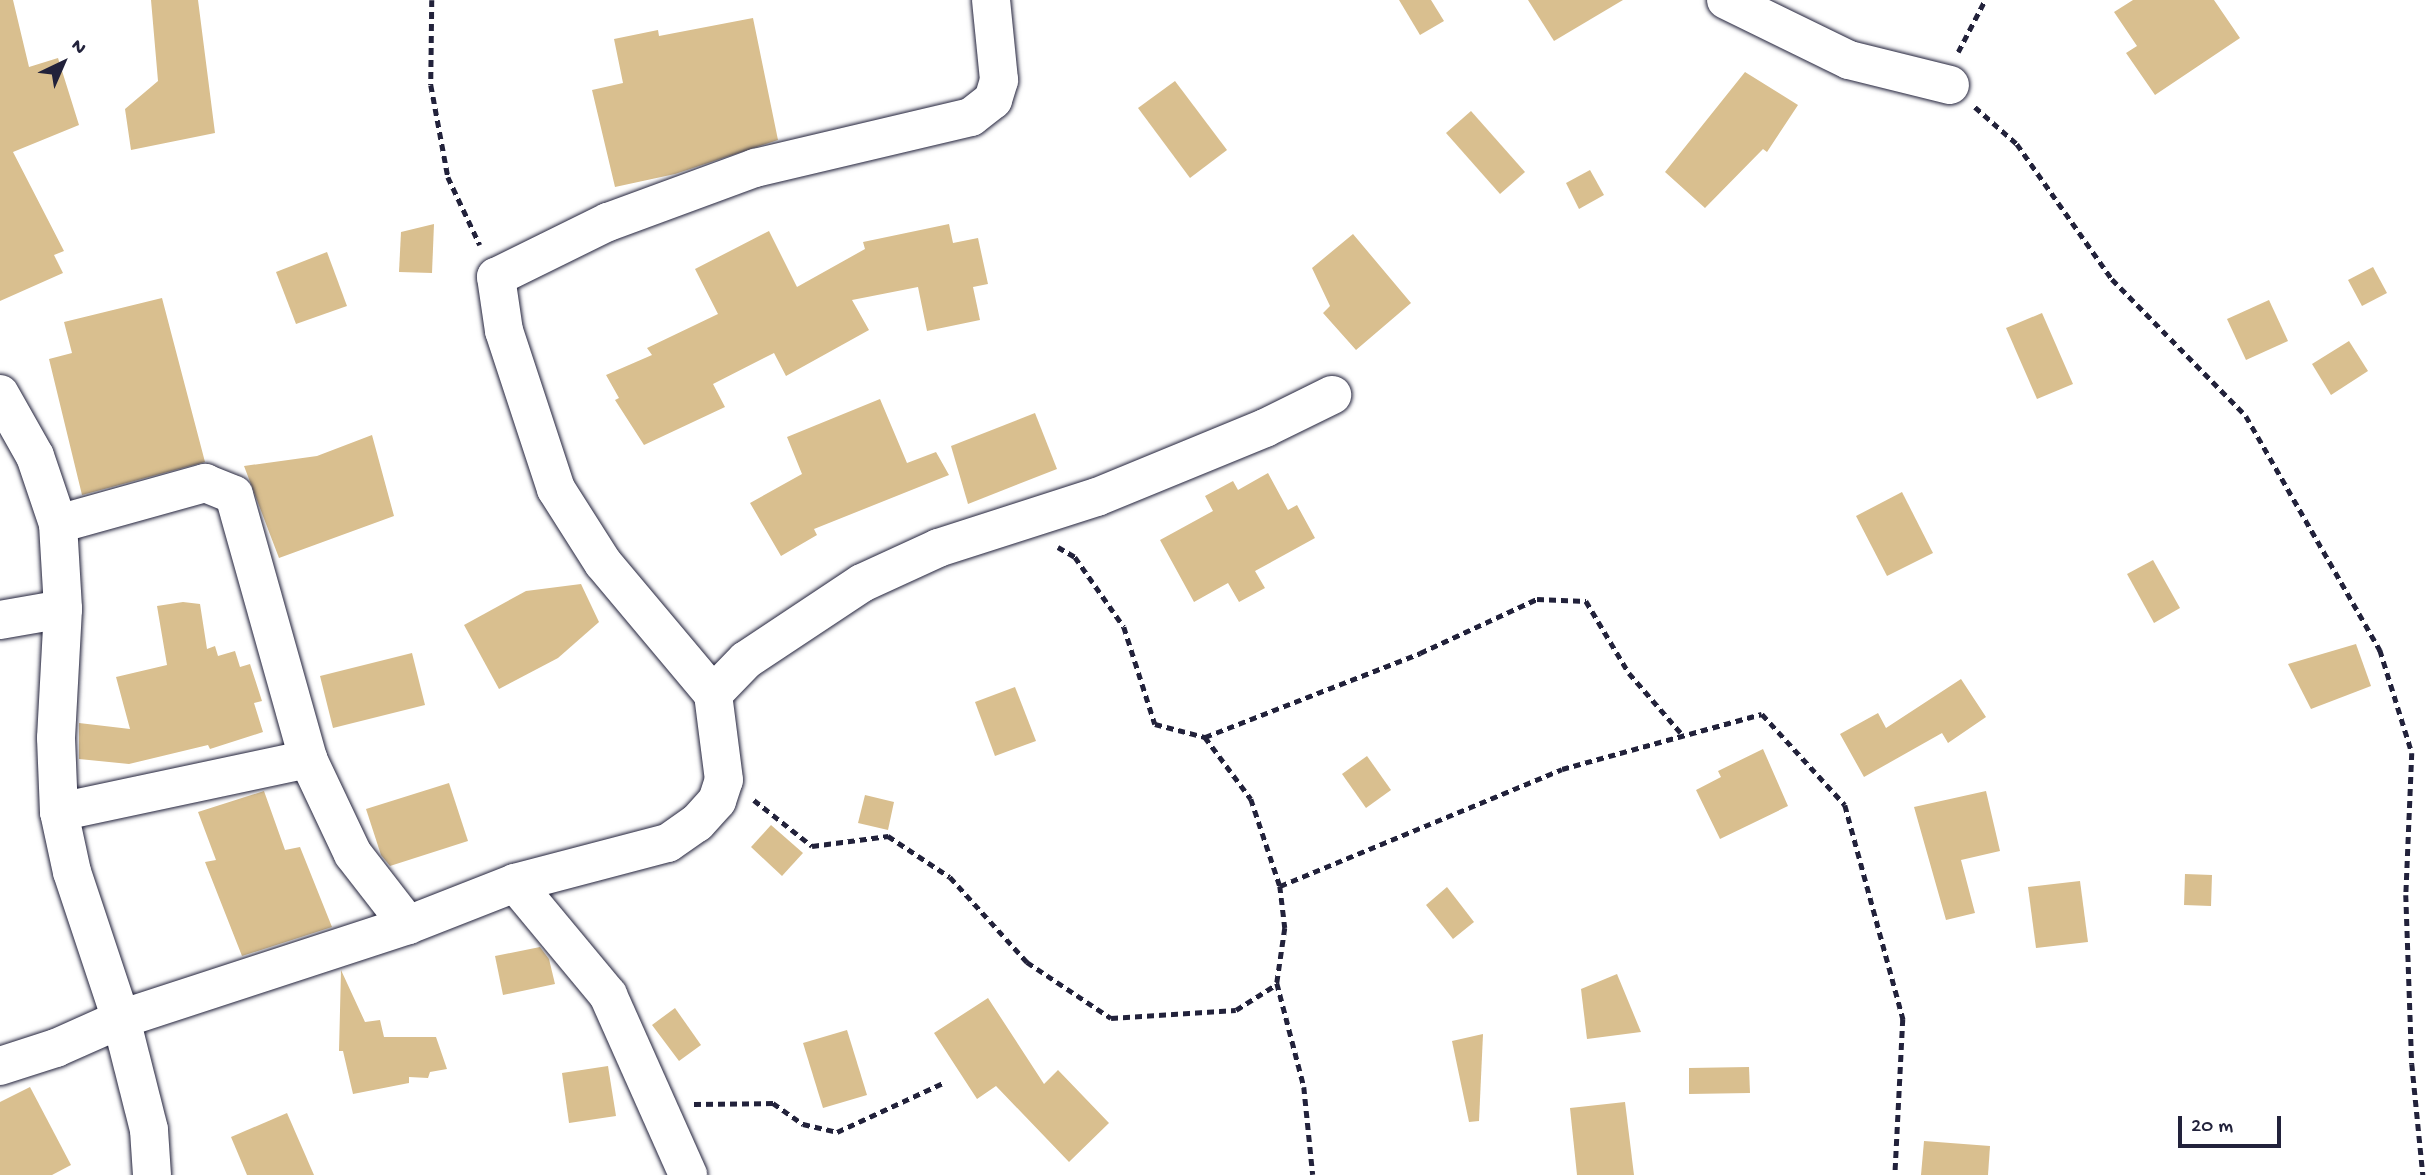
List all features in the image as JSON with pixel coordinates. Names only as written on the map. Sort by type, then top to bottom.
[{"type":"street","points":[[0,1066],[56,1048],[121,1019],[408,925],[515,883],[588,860],[668,843],[710,808],[724,780],[713,694],[603,563],[556,489],[504,331],[496,277],[608,222],[755,168],[971,117],[993,100],[999,80],[991,0]]},
{"type":"street","points":[[1726,0],[1849,60],[1950,85]]},
{"type":"street","points":[[0,394],[35,456],[58,524],[63,609],[56,738],[59,812],[72,873],[121,1019],[149,1130],[152,1175]]},
{"type":"street","points":[[713,694],[746,660],[862,583],[938,548],[1121,487],[1265,428],[1332,394]]},
{"type":"street","points":[[58,524],[205,483],[234,495],[308,759],[354,854],[408,925]]},
{"type":"street","points":[[0,620],[63,609]]},
{"type":"street","points":[[59,812],[308,759]]},
{"type":"street","points":[[515,883],[608,995],[660,1104],[688,1175]]},
{"type":"path","points":[[432,0],[431,85],[448,177],[496,277]]},
{"type":"path","points":[[1985,0],[1960,44],[1950,85],[2017,144],[2112,279],[2246,416],[2380,650],[2412,753],[2406,895],[2412,1065],[2423,1175]]},
{"type":"path","points":[[1013,522],[1075,557],[1124,627],[1155,724],[1205,737],[1420,653],[1537,599],[1586,601],[1629,673],[1681,733]]},
{"type":"path","points":[[1280,886],[1562,769],[1681,733],[1762,714],[1845,805],[1903,1019],[1895,1175]]},
{"type":"path","points":[[1205,737],[1251,799],[1280,886],[1285,928],[1277,983],[1304,1087],[1313,1175]]},
{"type":"path","points":[[724,780],[812,846],[888,836],[950,877],[1027,962],[1111,1018],[1236,1010],[1277,983]]},
{"type":"path","points":[[660,1104],[774,1103],[803,1124],[837,1132],[944,1082]]},
{"type":"building","points":[[0,0],[13,0],[29,67],[58,58],[79,125],[13,152],[64,251],[54,255],[63,273],[0,301]]},
{"type":"building","points":[[151,0],[198,0],[215,133],[131,150],[125,109],[158,81]]},
{"type":"building","points":[[1399,0],[1431,0],[1444,21],[1420,35]]},
{"type":"building","points":[[1528,0],[1623,0],[1554,41]]},
{"type":"building","points":[[2133,0],[2214,0],[2240,38],[2155,95],[2126,53],[2137,46],[2114,12]]},
{"type":"building","points":[[753,18],[778,140],[675,174],[615,187],[592,90],[623,83],[614,39],[658,30],[659,36]]},
{"type":"building","points":[[1745,72],[1798,105],[1767,152],[1763,149],[1705,208],[1665,172]]},
{"type":"building","points":[[1175,81],[1227,150],[1190,178],[1138,108]]},
{"type":"building","points":[[1471,111],[1525,172],[1500,194],[1446,133]]},
{"type":"building","points":[[1590,170],[1604,195],[1579,209],[1566,183]]},
{"type":"building","points":[[434,224],[432,273],[399,272],[401,232]]},
{"type":"building","points":[[949,224],[953,243],[978,238],[988,284],[973,287],[980,320],[927,331],[918,287],[852,300],[869,330],[786,376],[774,353],[713,384],[725,407],[644,445],[615,400],[619,398],[606,375],[652,355],[647,348],[718,314],[695,269],[769,231],[797,287],[865,249],[863,242]]},
{"type":"building","points":[[1353,234],[1411,303],[1356,350],[1323,313],[1330,306],[1312,268]]},
{"type":"building","points":[[327,252],[347,306],[296,324],[276,272]]},
{"type":"building","points":[[2373,267],[2387,293],[2362,306],[2348,280]]},
{"type":"building","points":[[162,298],[205,462],[82,495],[49,359],[72,353],[64,322]]},
{"type":"building","points":[[2269,300],[2288,341],[2246,360],[2227,319]]},
{"type":"building","points":[[2042,313],[2073,384],[2037,399],[2006,328]]},
{"type":"building","points":[[2349,341],[2368,371],[2331,395],[2312,364]]},
{"type":"building","points":[[880,399],[907,463],[936,452],[949,475],[814,529],[817,535],[781,556],[750,503],[802,474],[787,437]]},
{"type":"building","points":[[1035,413],[1057,469],[968,504],[951,446]]},
{"type":"building","points":[[372,435],[394,516],[279,558],[244,466],[317,456]]},
{"type":"building","points":[[1268,473],[1288,510],[1297,505],[1315,538],[1255,571],[1265,588],[1239,602],[1228,583],[1194,602],[1160,540],[1213,511],[1205,496],[1233,481],[1238,490]]},
{"type":"building","points":[[1902,492],[1933,553],[1887,576],[1856,516]]},
{"type":"building","points":[[2153,560],[2180,608],[2154,623],[2127,574]]},
{"type":"building","points":[[581,584],[599,622],[558,658],[499,689],[464,625],[526,591]]},
{"type":"building","points":[[183,602],[200,604],[207,649],[215,646],[218,656],[235,651],[240,667],[250,664],[262,701],[254,703],[263,732],[210,749],[208,745],[129,764],[79,759],[79,723],[130,729],[116,677],[167,665],[157,606]]},
{"type":"building","points":[[2356,644],[2371,686],[2311,709],[2288,664]]},
{"type":"building","points":[[412,653],[425,705],[333,728],[320,676]]},
{"type":"building","points":[[1961,679],[1986,717],[1948,743],[1942,733],[1864,777],[1840,734],[1878,713],[1886,728]]},
{"type":"building","points":[[1015,687],[1036,741],[995,756],[975,702]]},
{"type":"building","points":[[1763,749],[1788,806],[1720,839],[1696,790],[1721,777],[1718,771]]},
{"type":"building","points":[[1367,756],[1391,790],[1366,808],[1342,774]]},
{"type":"building","points":[[449,783],[468,841],[390,866],[381,855],[366,809]]},
{"type":"building","points":[[264,791],[285,850],[300,847],[332,927],[242,956],[205,862],[216,860],[198,812]]},
{"type":"building","points":[[1986,791],[2000,851],[1961,860],[1975,913],[1946,920],[1914,807]]},
{"type":"building","points":[[865,795],[894,802],[888,830],[858,823]]},
{"type":"building","points":[[771,825],[803,853],[782,876],[751,847]]},
{"type":"building","points":[[2185,874],[2212,875],[2211,906],[2184,905]]},
{"type":"building","points":[[2080,881],[2088,942],[2036,948],[2028,887]]},
{"type":"building","points":[[1447,887],[1474,922],[1453,939],[1426,905]]},
{"type":"building","points":[[540,947],[549,959],[555,984],[503,995],[495,956]]},
{"type":"building","points":[[341,970],[365,1022],[380,1020],[384,1037],[436,1037],[447,1069],[430,1072],[428,1078],[409,1077],[409,1083],[353,1094],[343,1051],[339,1051]]},
{"type":"building","points":[[1617,974],[1641,1032],[1587,1039],[1581,989]]},
{"type":"building","points":[[988,998],[1044,1084],[1058,1070],[1109,1123],[1069,1162],[996,1086],[977,1099],[934,1033]]},
{"type":"building","points":[[675,1008],[701,1045],[679,1061],[652,1025]]},
{"type":"building","points":[[847,1030],[867,1095],[823,1108],[803,1043]]},
{"type":"building","points":[[1483,1034],[1479,1121],[1469,1122],[1452,1041]]},
{"type":"building","points":[[608,1066],[616,1116],[569,1123],[562,1073]]},
{"type":"building","points":[[1749,1067],[1750,1093],[1689,1094],[1689,1068]]},
{"type":"building","points":[[30,1087],[71,1165],[52,1175],[0,1175],[0,1102]]},
{"type":"building","points":[[1625,1102],[1634,1175],[1577,1175],[1570,1108]]},
{"type":"building","points":[[287,1113],[314,1175],[247,1175],[231,1137]]},
{"type":"building","points":[[1924,1141],[1990,1146],[1988,1175],[1921,1175]]}]
